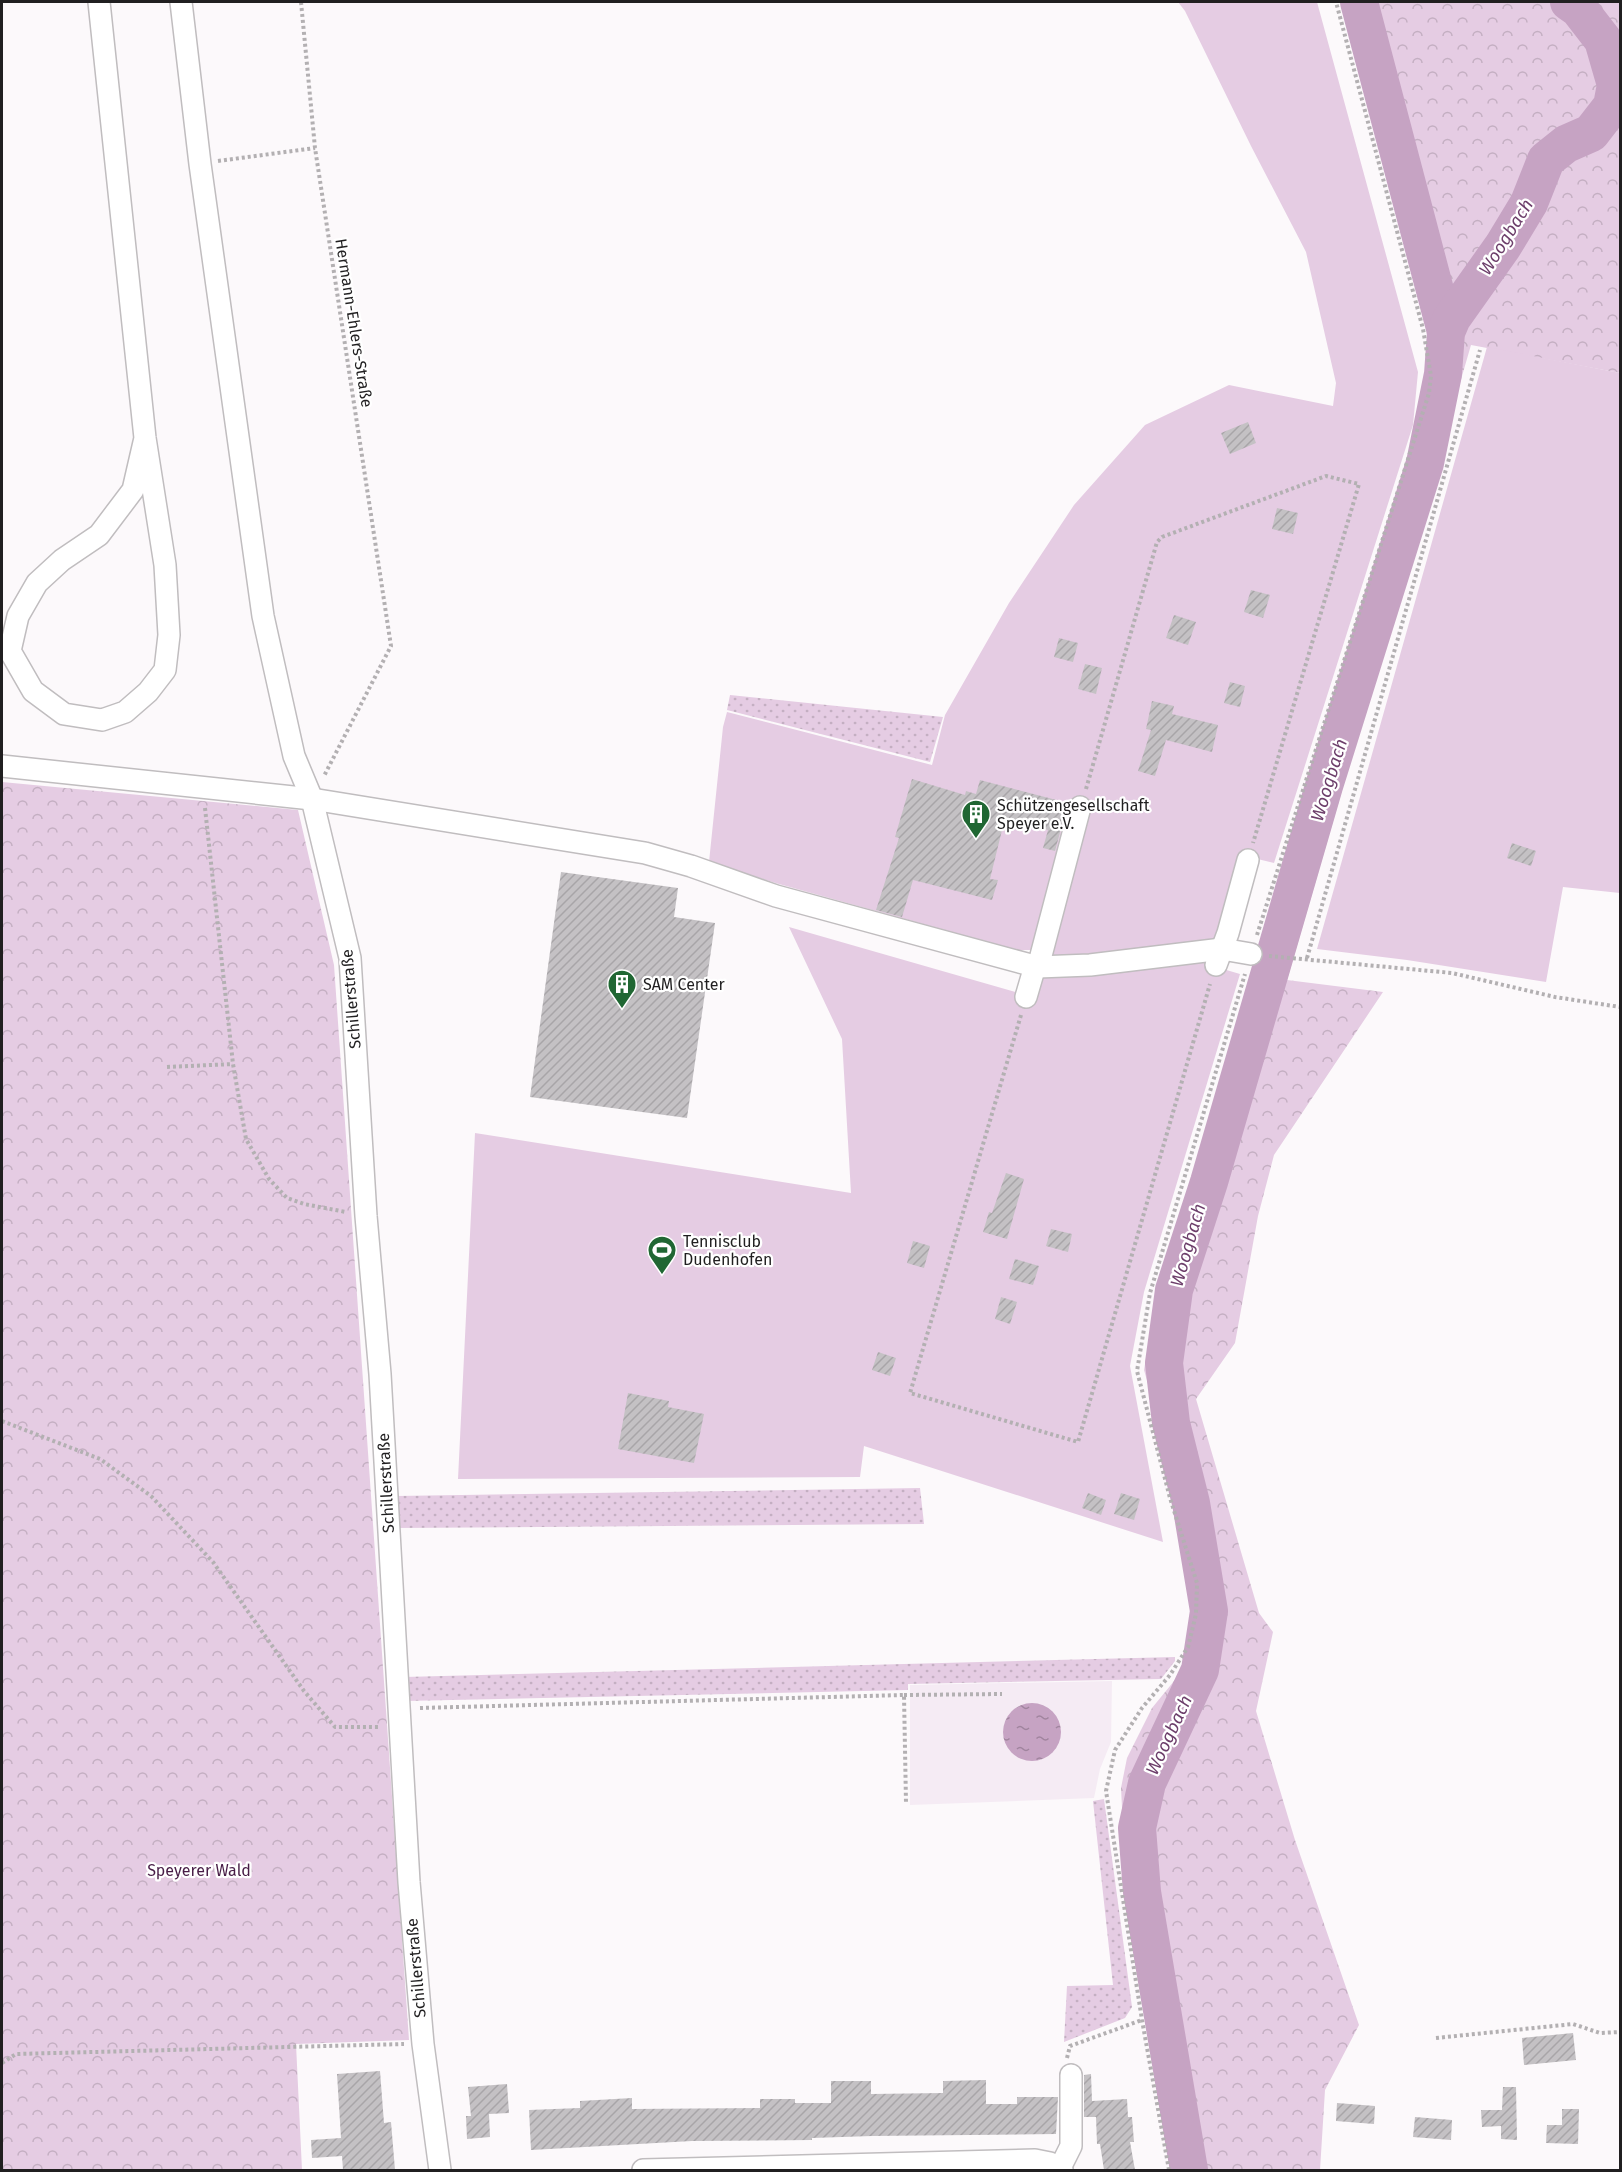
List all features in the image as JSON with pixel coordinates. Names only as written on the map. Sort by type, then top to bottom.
[{"type":"street","points":[[99,2],[145,438],[165,565],[169,635],[165,670],[148,692],[125,712],[102,720],[64,714],[33,691],[10,651],[18,616],[37,583],[62,560],[99,535],[133,490],[145,438]]},
{"type":"street","name":"Schillerstraße","points":[[180,2],[200,164],[263,616],[294,756],[312,799],[350,958],[366,1216],[380,1374],[409,1882],[423,2044],[440,2170]]},
{"type":"street","points":[[2,766],[312,799],[645,854],[691,866],[776,896],[1037,966],[1255,955]]},
{"type":"street","points":[[1026,997],[1037,966],[1080,807]]},
{"type":"street","points":[[1219,957],[1248,860]]},
{"type":"street","points":[[643,2170],[800,2169],[1035,2160],[1050,2163],[1061,2169],[1071,2146],[1071,2075]]},
{"type":"path","name":"Hermann-Ehlers-Straße","points":[[301,2],[315,148],[391,646],[312,799]]},
{"type":"path","points":[[1169,2170],[1142,2020],[1106,1791],[1115,1750],[1142,1708],[1170,1676],[1188,1647],[1196,1614],[1197,1583],[1170,1497],[1137,1371],[1150,1293],[1425,404],[1431,376],[1423,329],[1336,2]]},
{"type":"path","points":[[200,164],[315,148]]},
{"type":"path","points":[[1307,958],[1480,350]]},
{"type":"path","points":[[1080,807],[1157,542],[1162,537],[1326,476],[1359,484],[1248,860]]},
{"type":"path","points":[[202,786],[233,1064],[246,1139],[269,1179],[287,1198],[304,1204],[366,1216]]},
{"type":"path","points":[[1255,955],[1452,973],[1555,997],[1620,1007]]},
{"type":"path","points":[[1026,997],[910,1393],[1078,1442],[1219,957]]},
{"type":"path","points":[[167,1067],[233,1064]]},
{"type":"path","points":[[2,1420],[100,1460],[151,1496],[213,1562],[304,1692],[335,1727],[398,1718],[904,1695],[1002,1694]]},
{"type":"path","points":[[904,1695],[906,1803]]},
{"type":"path","points":[[1071,2075],[1067,2071],[1067,2051],[1070,2046],[1142,2020]]},
{"type":"path","points":[[1436,2038],[1573,2024],[1600,2032],[1620,2032]]},
{"type":"path","points":[[2,2063],[16,2054],[423,2044]]},
{"type":"shaded area","points":[[1112,1681],[1111,1742],[1100,1769],[1094,1798],[910,1805],[910,1685]]},
{"type":"green space","points":[[1178,2],[1317,2],[1418,372],[1413,425],[1274,863],[1241,855],[1206,964],[1240,974],[1144,1292],[1130,1366],[1163,1542],[864,1446],[860,1477],[458,1479],[475,1133],[851,1193],[842,1039],[789,927],[1033,997],[1036,950],[1015,950],[709,862],[723,727],[727,712],[932,765],[945,715],[1009,603],[1074,505],[1145,425],[1229,385],[1333,406],[1336,383],[1306,252],[1185,11]]},
{"type":"green space","points":[[1341,2],[1620,2],[1620,373],[1471,345],[1287,980],[1383,992],[1274,1155],[1258,1216],[1235,1343],[1196,1399],[1259,1613],[1273,1632],[1256,1711],[1295,1840],[1359,2025],[1325,2090],[1320,2170],[1176,2170],[1125,1866],[1121,1788],[1127,1758],[1152,1708],[1192,1659],[1204,1610],[1198,1560],[1144,1370],[1158,1287],[1181,1217],[1260,945],[1437,384],[1428,333]]},
{"type":"green space","points":[[1487,347],[1620,373],[1620,893],[1563,887],[1546,982],[1407,960],[1317,949]]},
{"type":"green space","points":[[730,695],[943,717],[930,762],[727,710]]},
{"type":"green space","name":"Speyerer Wald","points":[[2,782],[298,810],[334,965],[409,2040],[296,2044],[302,2170],[2,2170]]},
{"type":"green space","points":[[920,1488],[924,1524],[396,1528],[396,1496]]},
{"type":"green space","points":[[1175,1657],[1175,1661],[1161,1679],[908,1684],[908,1690],[405,1701],[404,1677]]},
{"type":"green space","points":[[1104,1799],[1132,2007],[1125,2018],[1064,2042],[1067,1986],[1113,1985],[1093,1801]]},
{"type":"water","points":[[1026,1703],[1038,1703],[1053,1711],[1061,1726],[1061,1738],[1053,1753],[1038,1761],[1026,1761],[1011,1753],[1003,1738],[1003,1726],[1011,1711]]},
{"type":"building","points":[[1248,422],[1256,443],[1230,454],[1221,433]]},
{"type":"building","points":[[1277,508],[1298,513],[1293,534],[1272,529]]},
{"type":"building","points":[[1251,590],[1270,595],[1263,618],[1244,612]]},
{"type":"building","points":[[1174,615],[1196,622],[1188,645],[1166,638]]},
{"type":"building","points":[[1059,638],[1078,643],[1073,662],[1054,657]]},
{"type":"building","points":[[1085,664],[1102,668],[1096,694],[1078,689]]},
{"type":"building","points":[[1230,682],[1245,686],[1240,707],[1224,703]]},
{"type":"building","points":[[1152,701],[1174,706],[1172,714],[1218,725],[1212,752],[1166,740],[1155,776],[1138,771],[1151,730],[1146,729]]},
{"type":"building","points":[[912,779],[965,795],[966,791],[976,794],[980,780],[1068,803],[1055,851],[1043,848],[1048,830],[1005,818],[990,879],[998,880],[992,900],[913,880],[902,917],[876,910],[899,838],[895,837]]},
{"type":"building","points":[[1512,843],[1536,851],[1531,866],[1507,858]]},
{"type":"building","name":"SAM Center","points":[[561,872],[678,888],[674,917],[715,923],[687,1118],[530,1097]]},
{"type":"building","points":[[1006,1173],[1024,1179],[1007,1239],[983,1232]]},
{"type":"building","points":[[1051,1229],[1072,1234],[1068,1252],[1046,1246]]},
{"type":"building","points":[[913,1241],[930,1246],[924,1268],[907,1263]]},
{"type":"building","points":[[1015,1259],[1039,1266],[1033,1285],[1009,1279]]},
{"type":"building","points":[[1001,1297],[1017,1302],[1010,1324],[995,1319]]},
{"type":"building","points":[[878,1352],[896,1358],[890,1376],[872,1370]]},
{"type":"building","points":[[628,1393],[669,1401],[668,1407],[704,1414],[694,1463],[618,1449]]},
{"type":"building","points":[[1088,1493],[1106,1500],[1101,1515],[1082,1508]]},
{"type":"building","points":[[1121,1493],[1140,1499],[1134,1520],[1114,1514]]},
{"type":"building","points":[[1573,2033],[1576,2060],[1524,2065],[1522,2038]]},
{"type":"building","points":[[380,2071],[384,2123],[391,2122],[395,2170],[343,2170],[342,2156],[312,2158],[311,2140],[341,2138],[337,2074]]},
{"type":"building","points":[[1091,2074],[1092,2101],[1127,2099],[1128,2117],[1132,2117],[1134,2142],[1130,2142],[1135,2170],[1104,2170],[1100,2144],[1097,2144],[1096,2117],[1084,2117],[1084,2075]]},
{"type":"building","points":[[986,2080],[986,2104],[1017,2104],[1017,2097],[1058,2097],[1056,2134],[692,2141],[531,2150],[529,2110],[580,2108],[580,2101],[632,2098],[632,2109],[760,2108],[760,2099],[795,2099],[795,2103],[831,2103],[831,2081],[871,2081],[871,2094],[943,2093],[943,2081]]},
{"type":"building","points":[[507,2084],[509,2113],[489,2114],[490,2137],[467,2139],[466,2116],[471,2116],[468,2087]]},
{"type":"building","points":[[1503,2087],[1516,2087],[1517,2140],[1501,2139],[1501,2126],[1482,2127],[1481,2110],[1502,2110]]},
{"type":"building","points":[[1337,2103],[1375,2106],[1374,2124],[1336,2121]]},
{"type":"building","points":[[1562,2109],[1579,2109],[1578,2144],[1546,2143],[1547,2125],[1562,2125]]},
{"type":"building","points":[[1415,2117],[1452,2120],[1451,2140],[1413,2137]]},
{"type":"waterway","name":"Woogbach","points":[[1359,2],[1446,332]]},
{"type":"waterway","name":"Woogbach","points":[[1189,2170],[1142,1892],[1137,1828],[1147,1783],[1200,1670],[1209,1611],[1191,1503],[1171,1423],[1164,1363],[1174,1290],[1209,1182],[1324,786],[1425,463],[1443,374],[1446,332],[1452,318],[1503,246],[1529,203],[1546,160],[1566,144],[1591,133],[1612,106],[1616,85],[1603,40],[1579,9],[1569,2]]},
{"type":"place","name":"Schützengesellschaft Speyer e.V.","points":[[976,840]]},
{"type":"place","name":"SAM Center","points":[[622,1010]]},
{"type":"place","name":"Tennisclub Dudenhofen","points":[[662,1276]]}]
